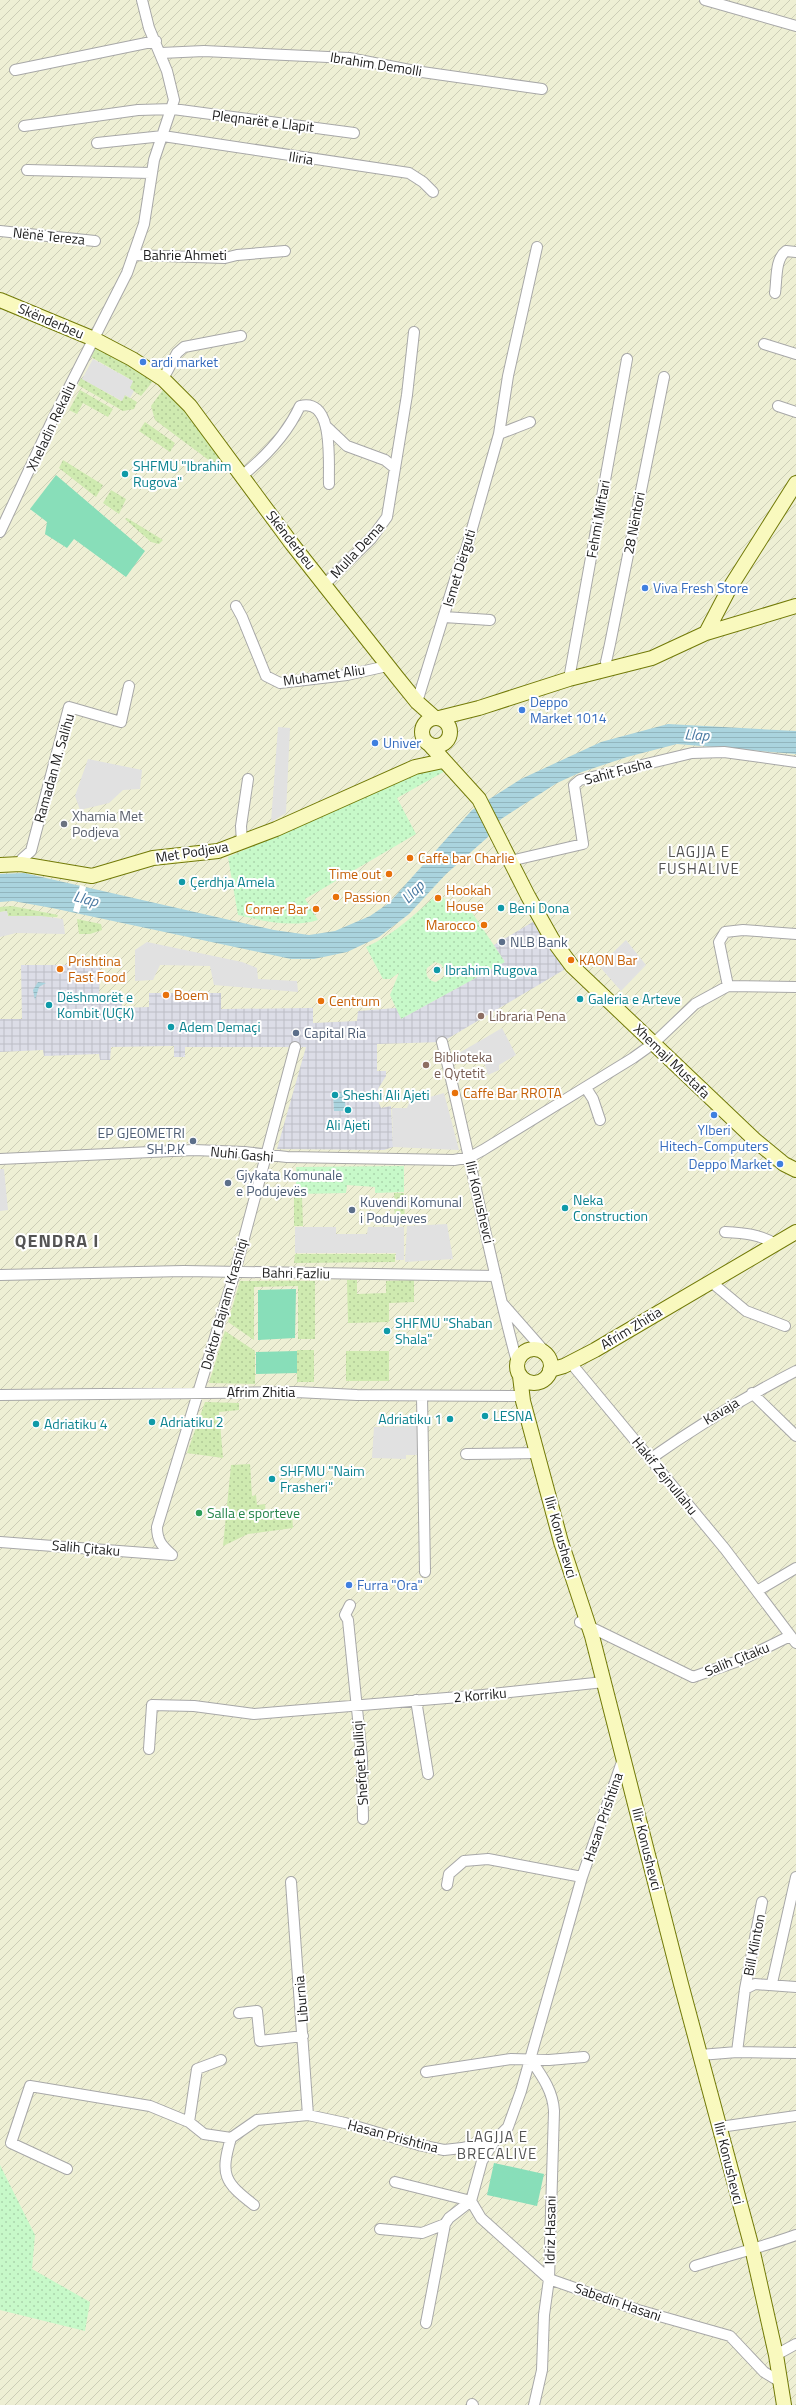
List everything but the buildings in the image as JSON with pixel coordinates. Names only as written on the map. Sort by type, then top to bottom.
[{"type":"main road","name":"Skënderbeu","points":[[0,300],[94,339],[132,359],[164,379],[190,406],[243,475],[292,544],[325,584],[387,666],[417,702],[437,718]]},
{"type":"main road","points":[[706,633],[729,589],[794,492]]},
{"type":"main road","points":[[479,708],[461,722],[442,745],[430,745],[424,739],[422,730],[425,723],[437,718],[479,708],[569,679],[652,658],[706,633],[796,606]]},
{"type":"main road","name":"Skënderbeu","points":[[417,702],[422,730]]},
{"type":"main road","points":[[437,718],[448,725],[448,738],[443,761]]},
{"type":"main road","name":"Xhemajl Mustafa","points":[[430,745],[479,799],[528,896],[565,958],[756,1141],[784,1164],[796,1170]]},
{"type":"main road","name":"Met Podjeva","points":[[0,865],[21,864],[92,876],[111,872],[136,861],[218,851],[242,843],[415,767],[443,761]]},
{"type":"main road","name":"Afrim Zhitia","points":[[550,1370],[573,1362],[796,1232]]},
{"type":"main road","points":[[531,1349],[546,1353],[550,1361],[550,1370],[544,1380],[523,1396],[517,1362],[522,1353],[531,1349]]},
{"type":"main road","points":[[520,1376],[529,1383],[540,1382]]},
{"type":"main road","name":"Ilir Konushevci","points":[[523,1396],[561,1542],[588,1626],[624,1756],[700,2055],[752,2248],[776,2355],[784,2405]]},
{"type":"street","points":[[94,339],[127,273],[144,224],[151,173],[174,100],[161,53],[149,28],[142,0]]},
{"type":"street","points":[[705,0],[796,26]]},
{"type":"street","points":[[15,70],[156,41]]},
{"type":"street","name":"Ibrahim Demolli","points":[[161,53],[204,51],[350,58],[415,71],[542,89]]},
{"type":"street","points":[[24,126],[138,110],[172,109]]},
{"type":"street","name":"Pleqnarët e Llapit","points":[[172,109],[354,133]]},
{"type":"street","points":[[97,143],[162,136]]},
{"type":"street","name":"Iliria","points":[[162,136],[409,173],[423,182],[433,192]]},
{"type":"street","points":[[27,170],[151,173]]},
{"type":"street","name":"Nënë Tereza","points":[[1,233],[96,241]]},
{"type":"street","name":"Ismet Dërguti","points":[[417,702],[461,560],[466,550],[499,434],[508,376],[537,247]]},
{"type":"street","points":[[775,293],[778,264],[782,254],[786,251],[796,252]]},
{"type":"street","name":"Bahrie Ahmeti","points":[[132,255],[225,258],[237,255],[284,252]]},
{"type":"street","name":"Mulla Dema","points":[[325,584],[371,538],[387,517],[414,332]]},
{"type":"street","points":[[164,379],[177,353],[184,347],[241,336]]},
{"type":"street","name":"Xheladin Rekaliu","points":[[0,532],[4,512],[94,339]]},
{"type":"street","points":[[764,344],[796,354]]},
{"type":"street","name":"Fehmi Miftari","points":[[569,679],[627,359]]},
{"type":"street","name":"28 Nëntori","points":[[610,669],[606,662],[664,376]]},
{"type":"street","points":[[243,475],[293,422],[300,406],[309,405],[317,409],[322,415],[326,427],[329,484]]},
{"type":"street","points":[[778,406],[796,412]]},
{"type":"street","points":[[499,434],[530,422]]},
{"type":"street","points":[[326,427],[347,446],[385,460],[395,468]]},
{"type":"street","name":"Muhamet Aliu","points":[[236,606],[266,676],[273,681],[280,683],[340,676],[387,666]]},
{"type":"street","points":[[444,617],[490,620]]},
{"type":"street","name":"Ramadan M. Salihu","points":[[21,864],[22,858],[31,850],[69,707],[121,722],[129,686]]},
{"type":"street","name":"Sahit Fusha","points":[[510,860],[583,844],[574,785],[580,780],[692,753],[724,752],[796,762]]},
{"type":"street","points":[[242,843],[241,826],[248,779]]},
{"type":"street","points":[[796,934],[743,930],[725,932],[719,942],[728,986],[796,987]]},
{"type":"street","name":"Nuhi Gashi","points":[[0,1159],[194,1150],[281,1157],[454,1160],[470,1156],[586,1088],[654,1043],[694,1004],[728,986]]},
{"type":"street","name":"Ilir Konushevci","points":[[442,1042],[470,1156],[502,1303],[517,1362]]},
{"type":"street","name":"Doktor Bajram Krasniqi","points":[[172,1555],[161,1545],[157,1537],[157,1527],[235,1272],[295,1047]]},
{"type":"street","points":[[586,1088],[593,1099],[600,1120]]},
{"type":"street","points":[[725,1232],[767,1238],[775,1244]]},
{"type":"street","name":"Bahri Fazliu","points":[[0,1275],[235,1272],[496,1276]]},
{"type":"street","points":[[710,1281],[746,1310],[785,1326]]},
{"type":"street","points":[[502,1303],[546,1353]]},
{"type":"street","name":"Hakif Zejnullahu","points":[[573,1362],[576,1368],[757,1591],[793,1639]]},
{"type":"street","name":"Kavaja","points":[[650,1458],[706,1420],[752,1393],[796,1371]]},
{"type":"street","name":"Afrim Zhitia","points":[[0,1395],[296,1392],[422,1396],[523,1396]]},
{"type":"street","points":[[752,1393],[796,1436]]},
{"type":"street","points":[[422,1396],[425,1572]]},
{"type":"street","points":[[466,1454],[538,1453]]},
{"type":"street","name":"Salih Çitaku","points":[[0,1542],[172,1555]]},
{"type":"street","points":[[757,1591],[796,1568]]},
{"type":"street","points":[[350,1605],[345,1616],[348,1620],[356,1707]]},
{"type":"street","name":"Salih Çitaku","points":[[588,1626],[693,1677],[793,1639]]},
{"type":"street","name":"2 Korriku","points":[[149,1749],[152,1705],[194,1706],[254,1714],[356,1707],[604,1682]]},
{"type":"street","points":[[416,1700],[428,1774]]},
{"type":"street","name":"Shefqet Bulliqi","points":[[356,1707],[362,1758],[363,1819]]},
{"type":"street","name":"Hasan Prishtina","points":[[231,2138],[258,2120],[308,2116],[346,2123],[419,2146],[444,2150],[462,2148],[495,2140],[508,2127],[531,2060],[582,1877],[624,1756]]},
{"type":"street","name":"Hasan Prishtina","points":[[447,1885],[449,1874],[464,1861],[488,1859],[582,1877]]},
{"type":"street","name":"Bill Klinton","points":[[772,1983],[796,1877]]},
{"type":"street","name":"Liburnia","points":[[291,1882],[304,2036],[308,2116]]},
{"type":"street","name":"Bill Klinton","points":[[737,2052],[745,1989],[762,1902]]},
{"type":"street","name":"Bill Klinton","points":[[745,1989],[755,1984],[772,1983],[796,1987]]},
{"type":"street","points":[[239,2013],[257,2011],[260,2041],[304,2036]]},
{"type":"street","points":[[700,2055],[737,2052],[796,2053]]},
{"type":"street","points":[[426,2072],[511,2059],[531,2060],[584,2057]]},
{"type":"street","points":[[189,2122],[197,2069],[221,2060]]},
{"type":"street","name":"Idriz Hasani","points":[[531,2060],[545,2081],[553,2099],[549,2279],[544,2315],[542,2370],[534,2405]]},
{"type":"street","points":[[67,2169],[11,2143],[30,2086],[150,2106],[189,2122],[204,2134],[231,2138],[224,2162],[228,2181],[237,2192],[254,2205]]},
{"type":"street","points":[[720,2127],[796,2116]]},
{"type":"street","points":[[426,2323],[445,2224],[449,2218],[471,2201],[482,2161],[495,2140]]},
{"type":"street","points":[[395,2182],[471,2201]]},
{"type":"street","name":"Sabedin Hasani","points":[[471,2201],[481,2218],[549,2279],[638,2310],[730,2336],[764,2372],[779,2381]]},
{"type":"street","points":[[380,2229],[422,2233],[445,2224]]},
{"type":"street","points":[[695,2266],[752,2248],[763,2247],[796,2235]]},
{"type":"street","points":[[776,2355],[796,2344]]},
{"type":"green space","points":[[0,0],[796,0],[796,2405],[0,2405]]},
{"type":"green space","points":[[97,344],[154,380],[141,396],[129,388],[133,381],[91,357]]},
{"type":"green space","points":[[81,378],[121,401],[125,395],[137,402],[134,409],[123,411],[78,385]]},
{"type":"green space","points":[[165,387],[222,451],[214,464],[155,420],[151,406]]},
{"type":"green space","points":[[80,390],[113,409],[108,417],[83,403],[77,414],[69,410]]},
{"type":"green space","points":[[145,422],[175,443],[170,452],[139,431]]},
{"type":"green space","points":[[63,460],[103,485],[96,497],[59,468]]},
{"type":"green space","points":[[56,475],[145,551],[126,577],[74,539],[67,548],[45,534],[47,522],[30,509]]},
{"type":"green space","points":[[111,490],[126,499],[119,514],[103,503]]},
{"type":"green space","points":[[127,518],[163,540],[159,544],[151,542],[125,519]]},
{"type":"green space","points":[[451,759],[456,765],[397,798],[416,834],[305,899],[318,920],[288,924],[238,915],[228,857]]},
{"type":"green space","points":[[439,893],[453,908],[467,905],[505,962],[401,1019],[390,995],[399,973],[390,979],[383,979],[366,947],[395,930]],"holes":[[[435,962],[441,964],[446,971],[444,977],[436,982],[429,979],[426,971],[427,968]]]},
{"type":"green space","points":[[12,906],[58,915],[57,917],[8,916],[7,911],[0,912],[0,907]]},
{"type":"green space","points":[[77,919],[101,924],[102,930],[90,934],[79,934]]},
{"type":"green space","points":[[404,1166],[404,1192],[375,1193],[375,1187],[347,1185],[346,1193],[296,1194],[296,1167]]},
{"type":"green space","points":[[394,1193],[404,1193],[405,1225],[395,1225]]},
{"type":"green space","points":[[294,1196],[302,1196],[303,1226],[294,1226]]},
{"type":"green space","points":[[295,1254],[395,1254],[395,1262],[294,1263]]},
{"type":"green space","points":[[347,1280],[357,1280],[357,1294],[386,1293],[386,1281],[414,1280],[414,1302],[389,1303],[389,1322],[348,1323]]},
{"type":"green space","points":[[240,1281],[315,1281],[315,1339],[298,1339],[298,1286],[254,1287],[254,1340],[228,1322]]},
{"type":"green space","points":[[296,1289],[295,1338],[258,1340],[258,1290]]},
{"type":"green space","points":[[225,1331],[255,1351],[255,1384],[209,1383]]},
{"type":"green space","points":[[297,1350],[314,1350],[314,1382],[297,1382]]},
{"type":"green space","points":[[297,1351],[297,1373],[256,1374],[256,1352]]},
{"type":"green space","points":[[346,1351],[389,1351],[389,1381],[346,1381]]},
{"type":"green space","points":[[205,1402],[239,1403],[239,1410],[219,1412],[223,1458],[187,1453]]},
{"type":"green space","points":[[250,1464],[252,1496],[256,1495],[257,1505],[265,1504],[266,1518],[292,1515],[293,1528],[248,1534],[223,1546],[231,1465]]},
{"type":"green space","points":[[494,2163],[544,2174],[537,2206],[487,2195]]},
{"type":"green space","points":[[0,2165],[35,2235],[32,2269],[90,2302],[85,2331],[0,2310]]},
{"type":"shaded area","points":[[93,359],[133,381],[130,388],[134,391],[130,398],[125,395],[122,401],[82,379]]},
{"type":"shaded area","points":[[278,727],[290,728],[286,813],[271,822]]},
{"type":"shaded area","points":[[88,759],[142,770],[140,789],[123,790],[109,803],[80,810],[75,796]]},
{"type":"shaded area","points":[[7,911],[8,916],[41,916],[63,919],[65,934],[16,933],[0,937],[0,912]]},
{"type":"shaded area","points":[[536,920],[567,968],[442,1042],[377,1044],[377,1071],[386,1071],[386,1076],[378,1089],[378,1101],[381,1108],[391,1106],[393,1147],[384,1150],[277,1149],[306,1047],[185,1047],[185,1057],[174,1057],[174,1046],[111,1047],[110,1060],[100,1060],[99,1054],[44,1056],[43,1050],[0,1052],[0,1019],[22,1019],[21,965],[72,965],[82,962],[100,962],[99,999],[122,999],[122,1008],[149,1007],[149,993],[221,993],[221,1009],[313,1008],[313,1023],[357,1021],[358,1011],[396,1008],[401,1019],[505,962],[494,945]]},
{"type":"shaded area","points":[[626,940],[646,965],[621,991],[599,966]]},
{"type":"shaded area","points":[[147,942],[242,962],[257,968],[258,979],[297,981],[298,992],[214,985],[210,966],[160,965],[153,980],[135,981],[135,950]]},
{"type":"shaded area","points":[[502,1028],[516,1055],[499,1065],[499,1070],[488,1075],[483,1059],[479,1060],[477,1054],[461,1058],[459,1053]]},
{"type":"shaded area","points":[[444,1093],[459,1150],[393,1147],[392,1108],[407,1108],[409,1103]]},
{"type":"shaded area","points":[[0,1169],[4,1169],[8,1210],[0,1211]]},
{"type":"shaded area","points":[[447,1224],[453,1259],[405,1262],[407,1226]]},
{"type":"shaded area","points":[[295,1227],[336,1227],[336,1234],[367,1234],[368,1227],[404,1227],[404,1260],[396,1260],[396,1253],[295,1253]]},
{"type":"shaded area","points":[[417,1426],[418,1455],[406,1455],[406,1459],[372,1458],[374,1427]]},
{"type":"water","name":"Llap","points":[[668,724],[796,731],[796,754],[677,744],[627,757],[579,773],[557,783],[498,821],[488,837],[446,874],[409,914],[379,937],[347,952],[314,959],[291,959],[52,908],[13,901],[0,902],[0,874],[24,873],[274,930],[309,935],[335,931],[370,916],[389,903],[472,810],[521,779],[601,742]]},
{"type":"water","points":[[38,982],[46,983],[39,987],[35,1000],[33,990]]},
{"type":"water","points":[[344,1092],[346,1111],[334,1111],[333,1093]]},
{"type":"pier","points":[[80,885],[86,887],[79,913],[73,911]]},
{"type":"place","name":"ardi market","points":[[143,362]]},
{"type":"place","name":"SHFMU \"Ibrahim Rugova\"","points":[[125,474]]},
{"type":"place","name":"Viva Fresh Store","points":[[645,588]]},
{"type":"place","name":"Deppo Market 1014","points":[[522,710]]},
{"type":"place","name":"Univer","points":[[375,743]]},
{"type":"place","name":"Xhamia Met Podjeva","points":[[64,824]]},
{"type":"place","name":"Caffe bar Charlie","points":[[410,858]]},
{"type":"place","name":"Time out","points":[[389,874]]},
{"type":"place","name":"Çerdhja Amela","points":[[182,882]]},
{"type":"place","name":"Passion","points":[[336,897]]},
{"type":"place","name":"Hookah House","points":[[438,898]]},
{"type":"place","name":"Beni Dona","points":[[501,908]]},
{"type":"place","name":"Corner Bar","points":[[316,909]]},
{"type":"place","name":"Marocco","points":[[484,925]]},
{"type":"place","name":"NLB Bank","points":[[502,942]]},
{"type":"place","name":"KAON Bar","points":[[571,960]]},
{"type":"place","name":"Prishtina Fast Food","points":[[60,969]]},
{"type":"place","name":"Ibrahim Rugova","points":[[437,970]]},
{"type":"place","name":"Boem","points":[[166,995]]},
{"type":"place","name":"Galeria e Arteve","points":[[580,999]]},
{"type":"place","name":"Centrum","points":[[321,1001]]},
{"type":"place","name":"Dëshmorët e Kombit (UÇK)","points":[[49,1005]]},
{"type":"place","name":"Libraria Pena","points":[[481,1016]]},
{"type":"place","name":"Adem Demaçi","points":[[171,1027]]},
{"type":"place","name":"Capital Ria","points":[[296,1033]]},
{"type":"place","name":"Biblioteka e Qytetit","points":[[426,1065]]},
{"type":"place","name":"Caffe Bar RROTA","points":[[455,1093]]},
{"type":"place","name":"Sheshi Ali Ajeti","points":[[335,1095]]},
{"type":"place","name":"Ali Ajeti","points":[[348,1110]]},
{"type":"place","name":"Ylberi Hitech-Computers","points":[[714,1115]]},
{"type":"place","name":"EP GJEOMETRI SH.P.K","points":[[193,1141]]},
{"type":"place","name":"Deppo Market","points":[[780,1164]]},
{"type":"place","name":"Gjykata Komunale e Podujevës","points":[[228,1183]]},
{"type":"place","name":"Neka Construction","points":[[565,1208]]},
{"type":"place","name":"Kuvendi Komunal i Podujeves","points":[[352,1210]]},
{"type":"place","name":"SHFMU \"Shaban Shala\"","points":[[387,1331]]},
{"type":"place","name":"LESNA","points":[[485,1416]]},
{"type":"place","name":"Adriatiku 1","points":[[450,1419]]},
{"type":"place","name":"Adriatiku 2","points":[[152,1422]]},
{"type":"place","name":"Adriatiku 4","points":[[36,1424]]},
{"type":"place","name":"SHFMU \"Naim Frasheri\"","points":[[272,1479]]},
{"type":"place","name":"Salla e sporteve","points":[[199,1513]]},
{"type":"place","name":"Furra \"Ora\"","points":[[349,1585]]},
{"type":"district","name":"LAGJJA E FUSHALIVE","points":[[699,860]]},
{"type":"district","name":"QENDRA I","points":[[57,1241]]},
{"type":"district","name":"LAGJJA E BRECALIVE","points":[[497,2146]]}]
